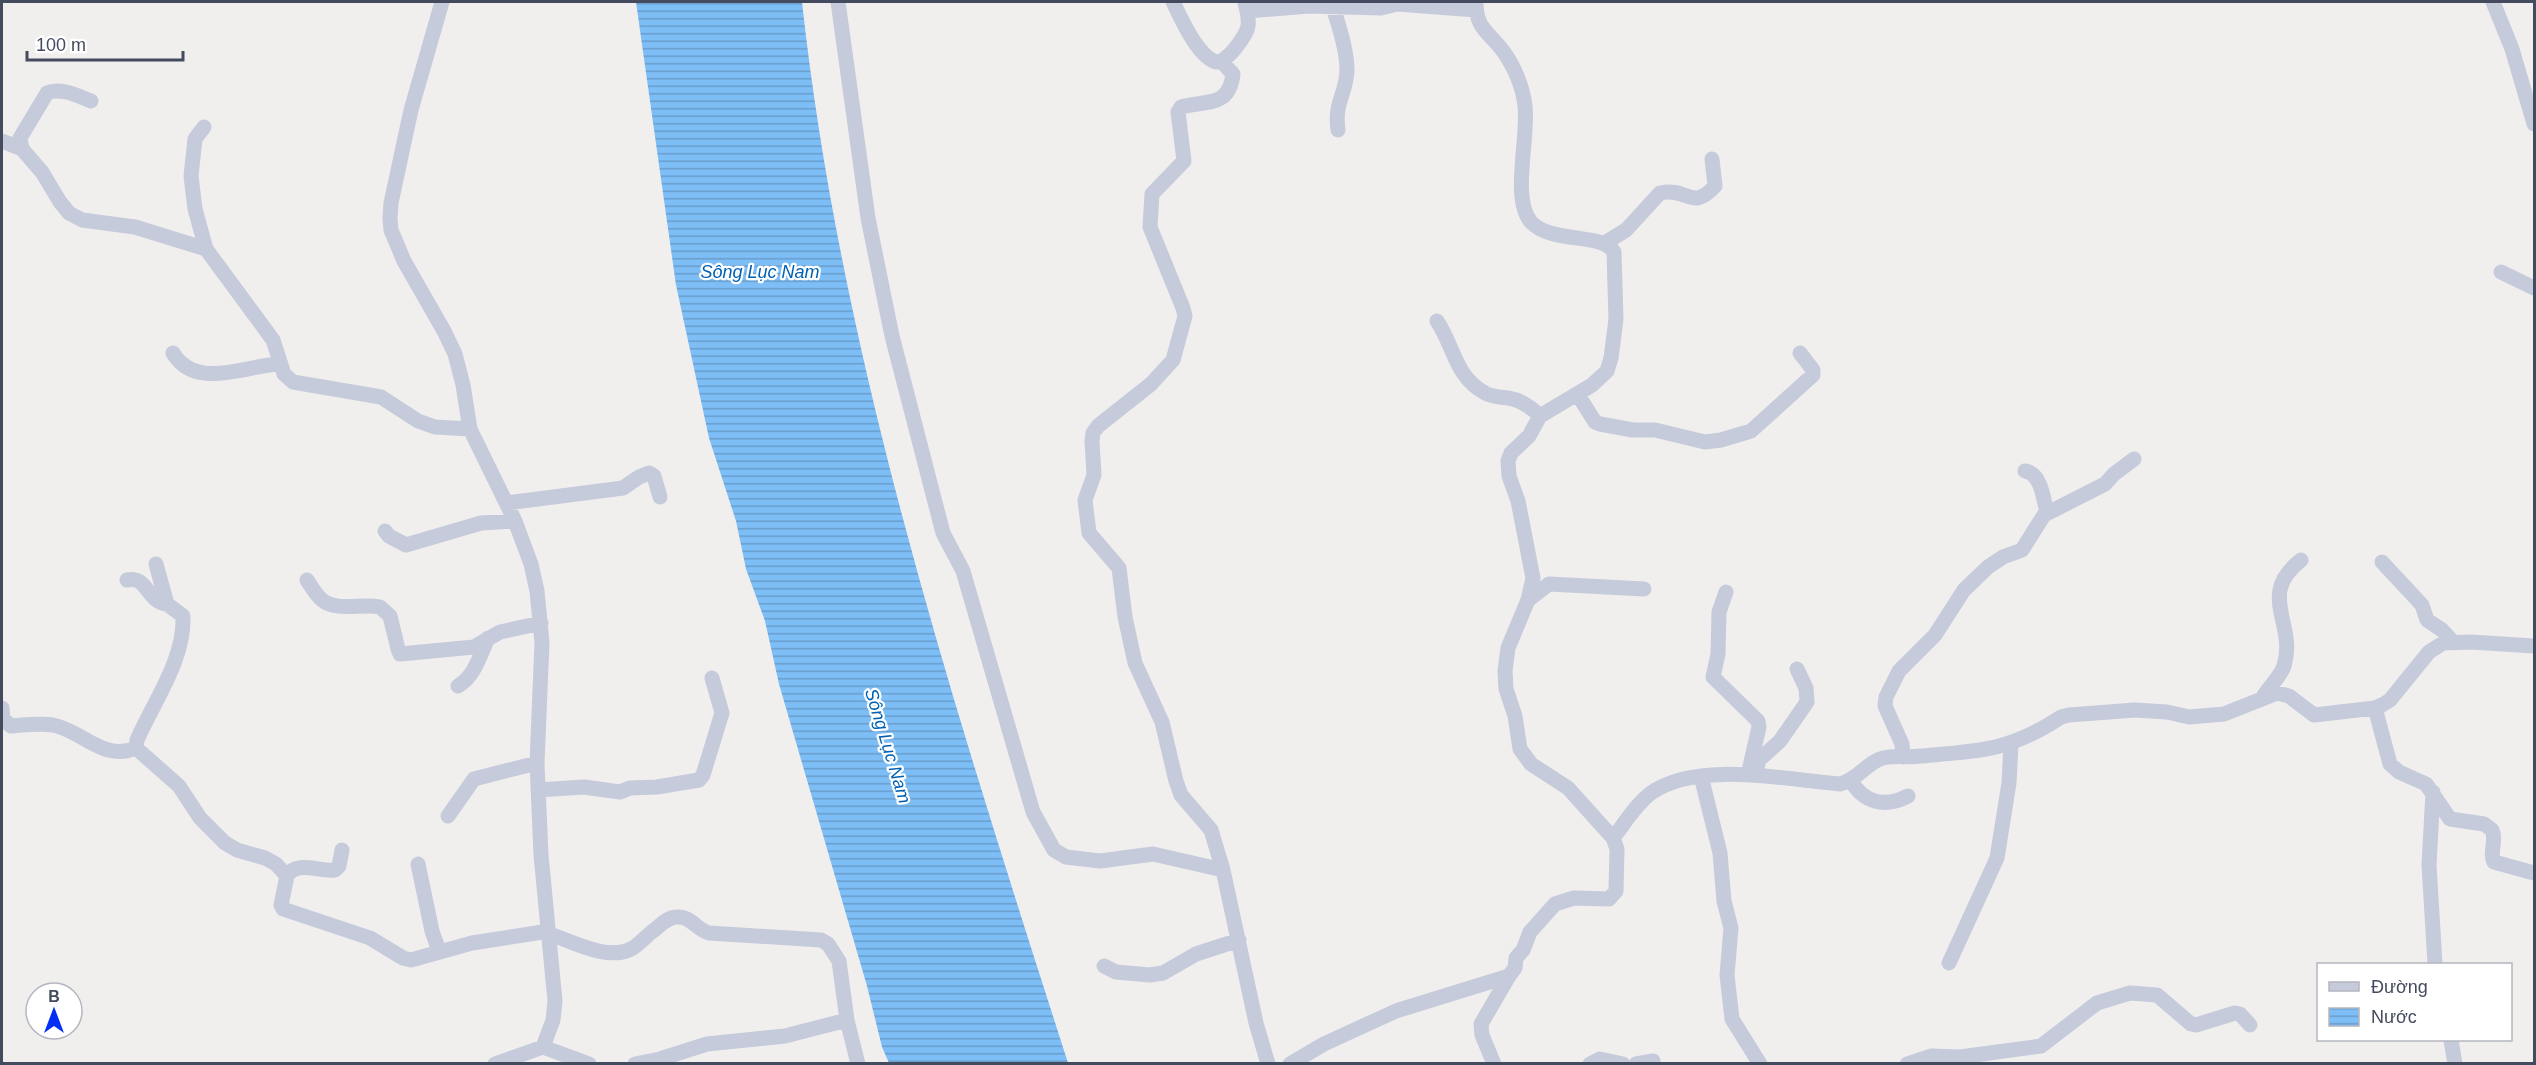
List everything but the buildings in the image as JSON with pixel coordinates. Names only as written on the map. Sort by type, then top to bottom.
[{"type":"street","points":[[442,2],[411,110],[391,203],[391,230],[404,261],[455,354],[470,429],[507,503],[531,564],[541,623],[541,688],[537,763],[541,855],[555,1001],[553,1020],[543,1047]]},
{"type":"street","points":[[838,2],[850,105],[868,218],[892,336],[942,533],[963,571],[1033,812],[1054,850],[1066,857],[1100,861],[1153,854],[1223,870]]},
{"type":"street","points":[[1173,2],[1192,38],[1203,53],[1216,62],[1221,62],[1233,74],[1228,92],[1220,100],[1181,107],[1178,112],[1184,161],[1152,194],[1150,227],[1183,308],[1185,316],[1181,335],[1173,360],[1150,384],[1098,426],[1093,433],[1094,475],[1085,500],[1089,533],[1119,568],[1125,617],[1135,663],[1162,723],[1181,795],[1211,830],[1223,870],[1256,1023],[1268,1064]]},
{"type":"street","points":[[2493,2],[2512,49],[2535,124]]},
{"type":"street","points":[[1221,62],[1246,34],[1248,27],[1246,6],[1381,9],[1405,4],[1476,6],[1478,24],[1503,52],[1524,97],[1526,144],[1521,199],[1527,216],[1538,229],[1560,236],[1605,243],[1614,252],[1616,319],[1611,358],[1603,375],[1578,394],[1540,416],[1529,436],[1511,453],[1508,469],[1518,501],[1533,578],[1528,600],[1508,648],[1505,671],[1506,689],[1515,716],[1520,749],[1531,764],[1568,788],[1613,838],[1617,849],[1616,891],[1613,896],[1602,899],[1574,898],[1556,904],[1530,932],[1523,950],[1516,958],[1515,968],[1481,1024],[1482,1035],[1494,1064]]},
{"type":"street","points":[[1333,7],[1342,39],[1347,72],[1336,115],[1338,130]]},
{"type":"street","points":[[13,145],[20,138],[47,93],[68,92],[92,101]]},
{"type":"street","points":[[204,127],[195,139],[191,176],[195,209],[206,249],[273,340],[284,374],[293,382],[365,393],[381,398],[395,405],[406,415],[435,427],[470,429]]},
{"type":"street","points":[[2,131],[13,145],[42,172],[69,213],[82,220],[135,227],[206,249]]},
{"type":"street","points":[[1605,243],[1626,230],[1660,193],[1676,191],[1695,200],[1703,198],[1715,186],[1712,159]]},
{"type":"street","points":[[2501,272],[2535,288]]},
{"type":"street","points":[[1437,321],[1447,337],[1455,361],[1467,380],[1488,394],[1519,400],[1540,416]]},
{"type":"street","points":[[172,353],[182,365],[206,374],[280,364]]},
{"type":"street","points":[[1578,394],[1595,422],[1600,424],[1633,430],[1655,430],[1695,441],[1721,440],[1751,431],[1813,375],[1813,370],[1800,353]]},
{"type":"street","points":[[1903,757],[1902,744],[1885,706],[1886,697],[1899,671],[1935,635],[1964,590],[1988,567],[2003,557],[2022,550],[2047,512],[2105,484],[2134,459]]},
{"type":"street","points":[[2025,471],[2031,472],[2037,478],[2047,512]]},
{"type":"street","points":[[507,503],[623,488],[649,473],[654,476],[660,497]]},
{"type":"street","points":[[385,531],[389,536],[406,545],[481,523],[515,521]]},
{"type":"street","points":[[2263,697],[2282,672],[2285,664],[2285,628],[2279,600],[2281,581],[2287,571],[2301,560]]},
{"type":"street","points":[[2382,562],[2422,605],[2427,620],[2442,630],[2453,642]]},
{"type":"street","points":[[156,564],[168,604]]},
{"type":"street","points":[[127,580],[136,578],[141,580],[152,598],[160,603],[168,604],[183,616],[183,627],[175,658],[137,740],[136,748]]},
{"type":"street","points":[[307,580],[321,600],[329,603],[338,606],[380,607],[390,616],[400,654],[437,649],[463,650],[474,647],[500,632],[541,623]]},
{"type":"street","points":[[1528,600],[1549,584],[1644,589]]},
{"type":"street","points":[[1726,592],[1719,612],[1718,654],[1713,677],[1758,722],[1752,775]]},
{"type":"street","points":[[458,686],[472,674],[488,638]]},
{"type":"street","points":[[1613,838],[1640,803],[1652,793],[1681,779],[1701,776],[1752,775],[1840,784],[1851,781],[1878,760],[1986,751],[2011,744],[2069,715],[2135,710],[2167,712],[2189,717],[2224,714],[2263,697],[2283,694],[2314,715],[2375,708],[2390,700],[2429,652],[2443,644],[2453,642],[2535,646]]},
{"type":"street","points":[[1752,775],[1759,760],[1780,741],[1808,702],[1806,688],[1797,669]]},
{"type":"street","points":[[538,790],[584,787],[620,792],[630,788],[657,787],[699,780],[704,775],[722,713],[712,678]]},
{"type":"street","points":[[2,708],[3,719],[11,726],[52,725],[114,752],[126,753],[136,748]]},
{"type":"street","points":[[2375,708],[2390,764],[2399,772],[2426,784],[2450,819],[2484,824],[2492,830],[2494,862],[2535,873]]},
{"type":"street","points":[[1949,963],[1997,858],[2009,783],[2011,744]]},
{"type":"street","points":[[136,748],[179,786],[200,818],[225,843],[237,850],[265,858],[276,864],[287,876]]},
{"type":"street","points":[[448,816],[474,779],[537,763]]},
{"type":"street","points":[[1701,776],[1720,852],[1723,892],[1731,928],[1727,975],[1732,1018],[1760,1064]]},
{"type":"street","points":[[1851,781],[1865,797],[1881,803],[1892,804],[1908,796]]},
{"type":"street","points":[[2433,792],[2429,865],[2435,963]]},
{"type":"street","points":[[342,850],[339,866],[335,870],[298,867],[291,870],[287,876],[281,905],[283,909],[370,938],[403,958],[411,960],[472,943],[550,933],[605,952],[622,952],[632,948],[668,919],[680,917],[687,919],[702,932],[821,939],[828,944],[839,961],[847,1020],[858,1064]]},
{"type":"street","points":[[418,864],[432,931],[439,951]]},
{"type":"street","points":[[1104,966],[1116,972],[1150,975],[1163,973],[1196,954],[1239,940]]},
{"type":"street","points":[[1290,1064],[1345,1033],[1396,1011],[1509,976]]},
{"type":"street","points":[[1907,1064],[1931,1056],[1960,1057],[2041,1046],[2097,1003],[2130,993],[2157,995],[2191,1024],[2204,1024],[2235,1013],[2240,1014],[2250,1025]]},
{"type":"street","points":[[635,1064],[660,1059],[707,1044],[785,1036],[847,1020]]},
{"type":"street","points":[[2451,1041],[2456,1064]]},
{"type":"street","points":[[495,1064],[543,1047],[589,1064]]},
{"type":"street","points":[[1590,1064],[1600,1059],[1623,1064]]},
{"type":"street","points":[[1636,1064],[1653,1061]]},
{"type":"water","name":"Sông Lục Nam","points":[[636,2],[802,2],[820,138],[845,273],[874,406],[908,539],[946,671],[1068,1063],[889,1063],[882,1047],[867,986],[779,684],[765,621],[746,569],[736,521],[709,438],[676,285]]}]
